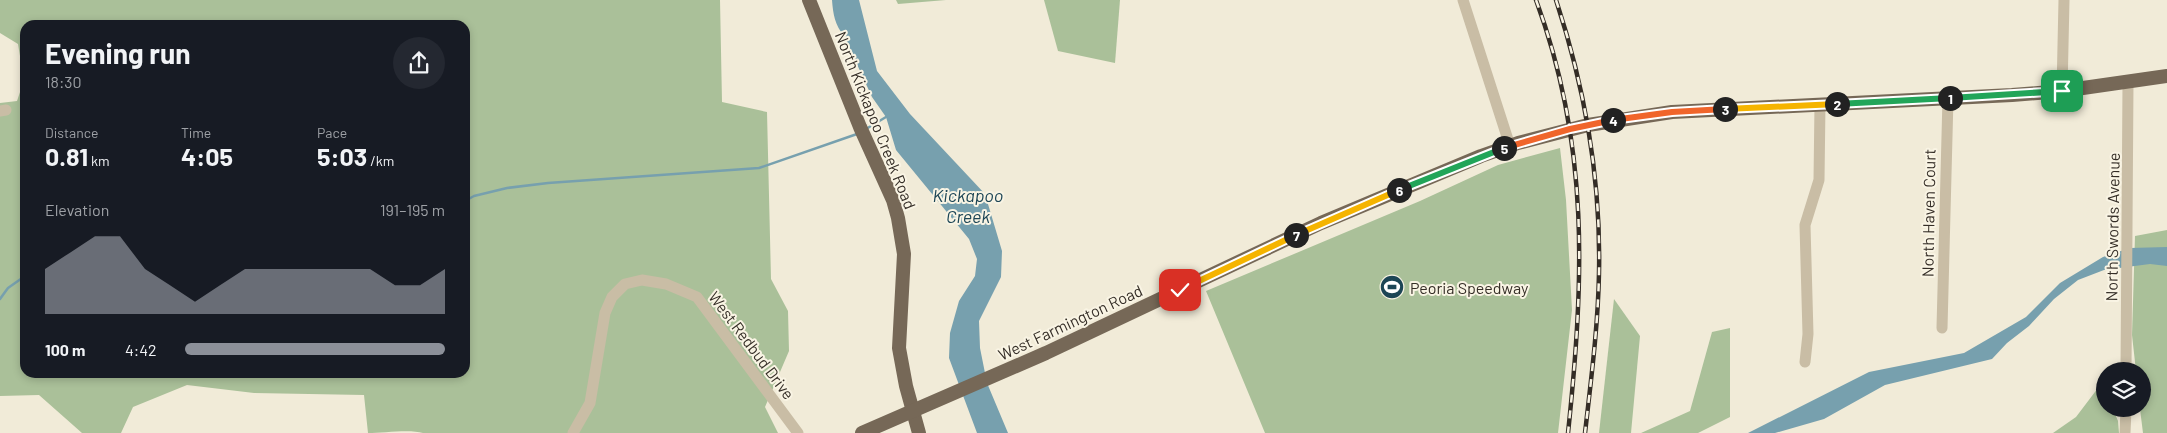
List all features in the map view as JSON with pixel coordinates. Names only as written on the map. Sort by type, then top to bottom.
[{"type":"main road","name":"North Kickapoo Creek Road","points":[[809,0],[860,127],[893,200],[902,237],[903,275],[899,348],[912,411],[919,433]]},
{"type":"main road","name":"West Farmington Road","points":[[862,433],[1046,353],[1321,223],[1510,146],[1588,125],[1653,114],[2062,91],[2167,76]]},
{"type":"street","points":[[1463,0],[1510,146]]},
{"type":"street","points":[[2062,91],[2064,0]]},
{"type":"street","name":"North Swords Avenue","points":[[2126,362],[2128,83]]},
{"type":"street","name":"North Haven Court","points":[[1942,328],[1948,98]]},
{"type":"street","points":[[1805,362],[1808,334],[1805,225],[1819,180],[1820,104]]},
{"type":"street","name":"West Redbud Drive","points":[[573,433],[590,403],[605,313],[612,297],[625,284],[642,280],[666,284],[697,296],[798,433]]},
{"type":"street","points":[[2125,433],[2126,417]]},
{"type":"green space","points":[[0,0],[720,0],[722,102],[767,112],[771,279],[788,311],[789,351],[765,407],[778,433],[423,433],[404,431],[368,433],[364,395],[254,393],[187,385],[133,407],[121,433],[82,433],[39,395],[0,396],[0,103],[17,101],[20,92],[20,378],[470,378],[470,20],[20,20],[20,56],[18,44],[0,33]]},
{"type":"green space","points":[[896,0],[946,0],[898,4]]},
{"type":"green space","points":[[1044,0],[1120,0],[1115,63],[1058,51]]},
{"type":"green space","name":"Peoria Speedway","points":[[1560,148],[1566,200],[1572,310],[1558,433],[1265,433],[1206,291],[1420,201],[1498,165]]},
{"type":"green space","points":[[2167,230],[2167,433],[2143,433],[2141,417],[2151,417],[2151,362],[2135,362],[2132,335],[2135,236]]},
{"type":"green space","points":[[1614,299],[1640,336],[1631,433],[1599,433]]},
{"type":"green space","points":[[1730,328],[1730,417],[1698,433],[1641,433],[1690,411],[1712,332]]},
{"type":"green space","points":[[2096,391],[2096,417],[2116,417],[2119,433],[2053,433],[2076,417]]},
{"type":"water","name":"Kickapoo Creek","points":[[832,0],[859,0],[877,71],[910,114],[985,194],[1002,251],[1001,277],[979,321],[980,348],[987,383],[1008,433],[977,433],[949,358],[950,333],[959,301],[975,276],[977,259],[969,239],[896,150],[886,117],[872,97],[837,23]]},
{"type":"water","points":[[2167,247],[2167,266],[2150,264],[2104,270],[2078,280],[2054,299],[2029,326],[2007,343],[1992,359],[1885,385],[1824,419],[1775,433],[1748,433],[1869,372],[1964,353],[2026,317],[2060,283],[2103,257],[2130,248]]},
{"type":"waterway","points":[[866,129],[886,117]]},
{"type":"waterway","points":[[470,198],[507,188],[548,183],[759,168],[857,134]]},
{"type":"waterway","points":[[0,299],[8,288],[20,280]]},
{"type":"railway","points":[[1536,0],[1554,54],[1566,108],[1574,161],[1578,214],[1577,322],[1568,433]]},
{"type":"railway","points":[[1556,0],[1583,101],[1594,169],[1597,203],[1599,238],[1597,313],[1585,433]]},
{"type":"place","name":"Peoria Speedway","points":[[1392,287]]},
{"type":"route","points":[[1180,290],[1321,223],[1384,196],[1494,151],[1570,129],[1623,118],[1672,112],[1869,103],[2062,91]]}]
